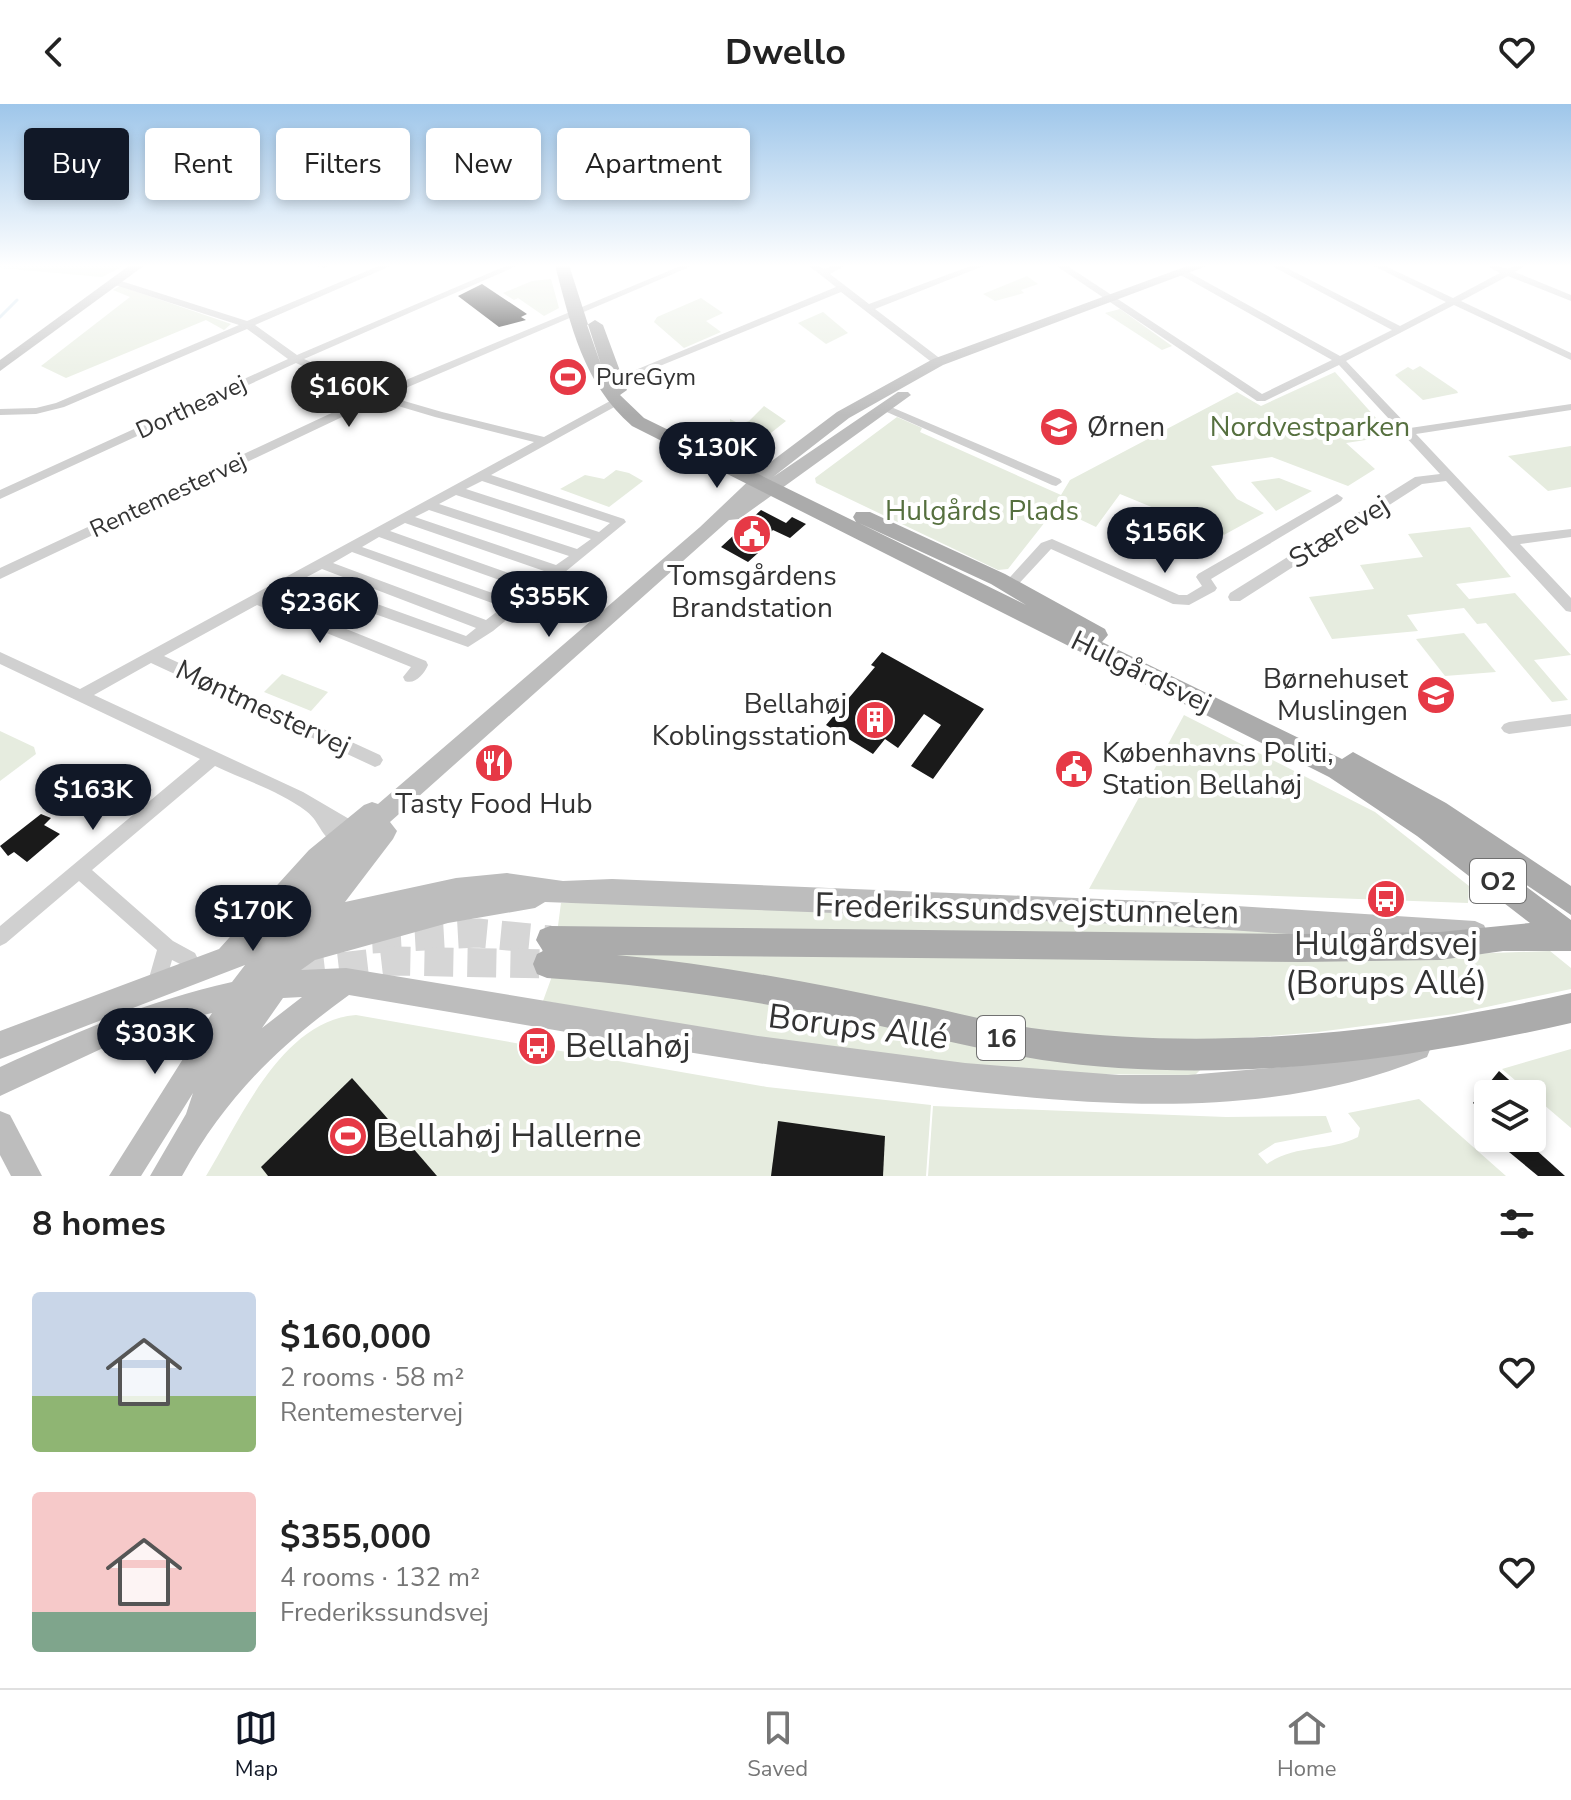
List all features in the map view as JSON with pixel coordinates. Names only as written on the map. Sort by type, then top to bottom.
[{"type":"main road","name":"O2","points":[[583,315],[592,366],[614,403],[660,435],[771,480]]},
{"type":"main road","name":"O2","points":[[585,315],[625,399],[648,418],[771,480]]},
{"type":"main road","name":"Hulgårdsvej","points":[[771,480],[1009,586],[1152,664],[1390,783],[1488,843],[1571,902]]},
{"type":"main road","name":"Hulgårdsvej","points":[[771,480],[1019,613],[1284,742],[1368,788],[1571,933]]},
{"type":"main road","name":"16","points":[[1503,937],[1571,933]]},
{"type":"main road","name":"Frederikssundsvejstunnelen","points":[[1460,1032],[1281,1053],[1186,1056],[1081,1050],[969,1033],[920,1019],[548,952],[1440,946],[1503,937]]},
{"type":"main road","name":"Borups Allé","points":[[1460,1032],[1487,1029],[1571,1008]]},
{"type":"street","points":[[0,367],[70,315]]},
{"type":"street","points":[[217,315],[248,325],[295,359],[376,396],[542,440]]},
{"type":"street","points":[[0,412],[36,411],[60,405],[271,315]]},
{"type":"street","name":"Dortheavej","points":[[0,495],[398,315]]},
{"type":"street","name":"Rentemestervej","points":[[0,574],[376,396],[568,315]]},
{"type":"street","points":[[614,381],[776,315]]},
{"type":"street","points":[[877,315],[942,365]]},
{"type":"street","points":[[218,963],[236,949],[303,872],[432,772],[706,531],[814,444],[830,424],[895,384],[1067,315]]},
{"type":"street","points":[[1137,315],[1261,399],[1425,315]]},
{"type":"street","points":[[1259,315],[1340,360],[1571,607]]},
{"type":"street","points":[[1371,315],[1400,330]]},
{"type":"street","points":[[1480,315],[1571,357]]},
{"type":"street","points":[[771,480],[884,407],[942,365]]},
{"type":"street","name":"Møntmestervej","points":[[79,696],[614,403]]},
{"type":"street","points":[[884,407],[1056,482]]},
{"type":"street","points":[[1405,432],[1569,410]]},
{"type":"street","points":[[292,579],[468,642],[620,522],[480,476]]},
{"type":"street","name":"Stærevej","points":[[1235,597],[1419,480],[1448,477]]},
{"type":"street","points":[[454,490],[600,537]]},
{"type":"street","points":[[1009,586],[1046,546],[1052,544],[1178,600],[1189,600],[1210,588],[1203,577],[1337,498]]},
{"type":"street","points":[[427,505],[578,554]]},
{"type":"street","points":[[404,518],[558,571]]},
{"type":"street","points":[[378,532],[536,588]]},
{"type":"street","points":[[1510,541],[1571,533]]},
{"type":"street","points":[[350,547],[514,606]]},
{"type":"street","points":[[321,563],[488,627]]},
{"type":"street","points":[[257,599],[421,665],[410,677]]},
{"type":"street","name":"Møntmestervej","points":[[151,657],[375,760]]},
{"type":"street","points":[[0,658],[297,797],[317,811],[329,830],[348,837]]},
{"type":"street","points":[[1509,728],[1571,720]]},
{"type":"street","points":[[0,937],[213,758]]},
{"type":"street","points":[[124,1176],[241,992],[286,948],[316,925],[363,857],[432,772]]},
{"type":"street","points":[[165,1176],[198,1119],[212,1080],[275,985],[286,948],[348,837]]},
{"type":"street","points":[[79,870],[167,947],[189,959],[189,974]]},
{"type":"street","points":[[316,925],[373,906],[456,890],[507,885],[563,893]]},
{"type":"street","points":[[0,1045],[218,963],[286,948],[311,948],[448,911],[563,893],[612,891],[1173,914],[1434,929],[1503,937]]},
{"type":"street","points":[[155,987],[167,947]]},
{"type":"street","points":[[198,1119],[267,1041],[346,981]]},
{"type":"street","name":"Borups Allé","points":[[0,1082],[112,1030],[173,1009],[275,985],[346,981],[758,1050],[965,1077],[1119,1089],[1188,1089],[1324,1075],[1460,1032]]},
{"type":"street","points":[[0,1125],[27,1176]]},
{"type":"green space","points":[[107,315],[205,315],[231,324],[224,330],[206,320],[66,378],[41,366]]},
{"type":"green space","points":[[719,315],[706,321],[721,332],[684,348],[654,322],[657,317]]},
{"type":"green space","points":[[816,315],[827,315],[848,333],[826,344],[798,323]]},
{"type":"green space","points":[[1108,315],[1128,315],[1172,346],[1162,350]]},
{"type":"green space","points":[[1420,366],[1458,393],[1423,400],[1395,375],[1408,367],[1413,370]]},
{"type":"green space","points":[[1335,372],[1392,436],[1346,443],[1375,469],[1348,486],[1272,457],[1211,466],[1237,499],[1264,513],[1222,536],[1120,494],[1096,527],[1056,508],[1008,569],[998,570],[816,483],[815,478],[897,417],[922,428],[920,432],[1061,495],[1070,480],[1237,392],[1261,406]]},
{"type":"green space","points":[[764,406],[786,421],[762,440],[730,426],[730,419],[740,424],[749,421]]},
{"type":"green space","points":[[1571,446],[1571,487],[1548,491],[1508,456]]},
{"type":"green space","points":[[616,470],[643,481],[609,507],[560,489],[585,475],[604,479]]},
{"type":"green space","points":[[1279,478],[1312,491],[1276,511],[1251,482]]},
{"type":"green space","points":[[1470,527],[1511,577],[1456,584],[1469,599],[1515,593],[1571,655],[1534,660],[1568,700],[1552,702],[1486,623],[1477,624],[1464,608],[1407,615],[1418,631],[1332,639],[1309,597],[1374,589],[1360,565],[1423,557],[1408,534]]},
{"type":"green space","points":[[1464,633],[1496,672],[1445,676],[1416,639]]},
{"type":"green space","points":[[282,674],[328,692],[311,711],[264,692]]},
{"type":"green space","points":[[1184,715],[1375,812],[1469,886],[1468,903],[1089,889]]},
{"type":"green space","points":[[0,731],[34,747],[36,754],[0,781]]},
{"type":"green space","points":[[661,901],[1332,931],[1466,954],[1550,951],[1571,968],[1571,989],[1454,1014],[1318,1032],[1232,1039],[1195,1075],[1073,1074],[867,1056],[543,1001],[551,979],[561,903]]},
{"type":"green space","points":[[356,1015],[767,1087],[931,1105],[926,1176],[206,1176],[249,1102],[285,1054],[306,1035],[329,1021]]},
{"type":"green space","points":[[1571,1049],[1571,1128],[1546,1107],[1546,1080],[1515,1080],[1502,1069]]},
{"type":"green space","points":[[1419,1099],[1474,1148],[1474,1152],[1479,1152],[1506,1176],[928,1176],[933,1106],[1226,1117],[1326,1116],[1332,1132],[1275,1143],[1258,1154],[1267,1164],[1289,1153],[1335,1145],[1358,1137],[1360,1128],[1348,1113]]},
{"type":"building","points":[[483,315],[525,315],[521,317],[526,320],[499,327]]},
{"type":"building","name":"Tomsgårdens Brandstation","points":[[761,510],[786,523],[792,517],[806,524],[790,538],[773,530],[752,549],[758,553],[748,562],[721,547]]},
{"type":"building","name":"Bellahøj Koblingsstation","points":[[882,652],[984,709],[933,779],[911,766],[941,725],[924,714],[898,748],[885,739],[873,754],[826,725],[875,667],[871,665]]},
{"type":"building","points":[[41,814],[51,818],[44,825],[60,834],[27,862],[14,852],[8,856],[0,846]]},
{"type":"building","points":[[1499,1071],[1509,1080],[1492,1080]]},
{"type":"building","name":"Bellahøj Hallerne","points":[[352,1078],[437,1176],[268,1176],[261,1167]]},
{"type":"building","points":[[778,1121],[885,1136],[883,1176],[771,1176]]},
{"type":"building","points":[[1509,1152],[1538,1152],[1565,1176],[1538,1176]]},
{"type":"tunnel","points":[[372,939],[478,933],[550,940]]},
{"type":"tunnel","points":[[296,972],[392,961],[547,964]]},
{"type":"place","name":"PureGym","points":[[568,377]]},
{"type":"place","name":"Ørnen","points":[[1059,427]]},
{"type":"place","name":"Tomsgårdens Brandstation","points":[[752,534]]},
{"type":"place","name":"Børnehuset Muslingen","points":[[1436,695]]},
{"type":"place","name":"Bellahøj Koblingsstation","points":[[875,720]]},
{"type":"place","name":"Tasty Food Hub","points":[[494,763]]},
{"type":"place","name":"Københavns Politi, Station Bellahøj","points":[[1074,769]]},
{"type":"place","name":"Hulgårdsvej (Borups Allé)","points":[[1386,899]]},
{"type":"place","name":"Bellahøj","points":[[537,1046]]},
{"type":"place","name":"Bellahøj Hallerne","points":[[348,1136]]},
{"type":"park label","name":"Nordvestparken","points":[[1310,427]]},
{"type":"park label","name":"Hulgårds Plads","points":[[982,511]]}]
